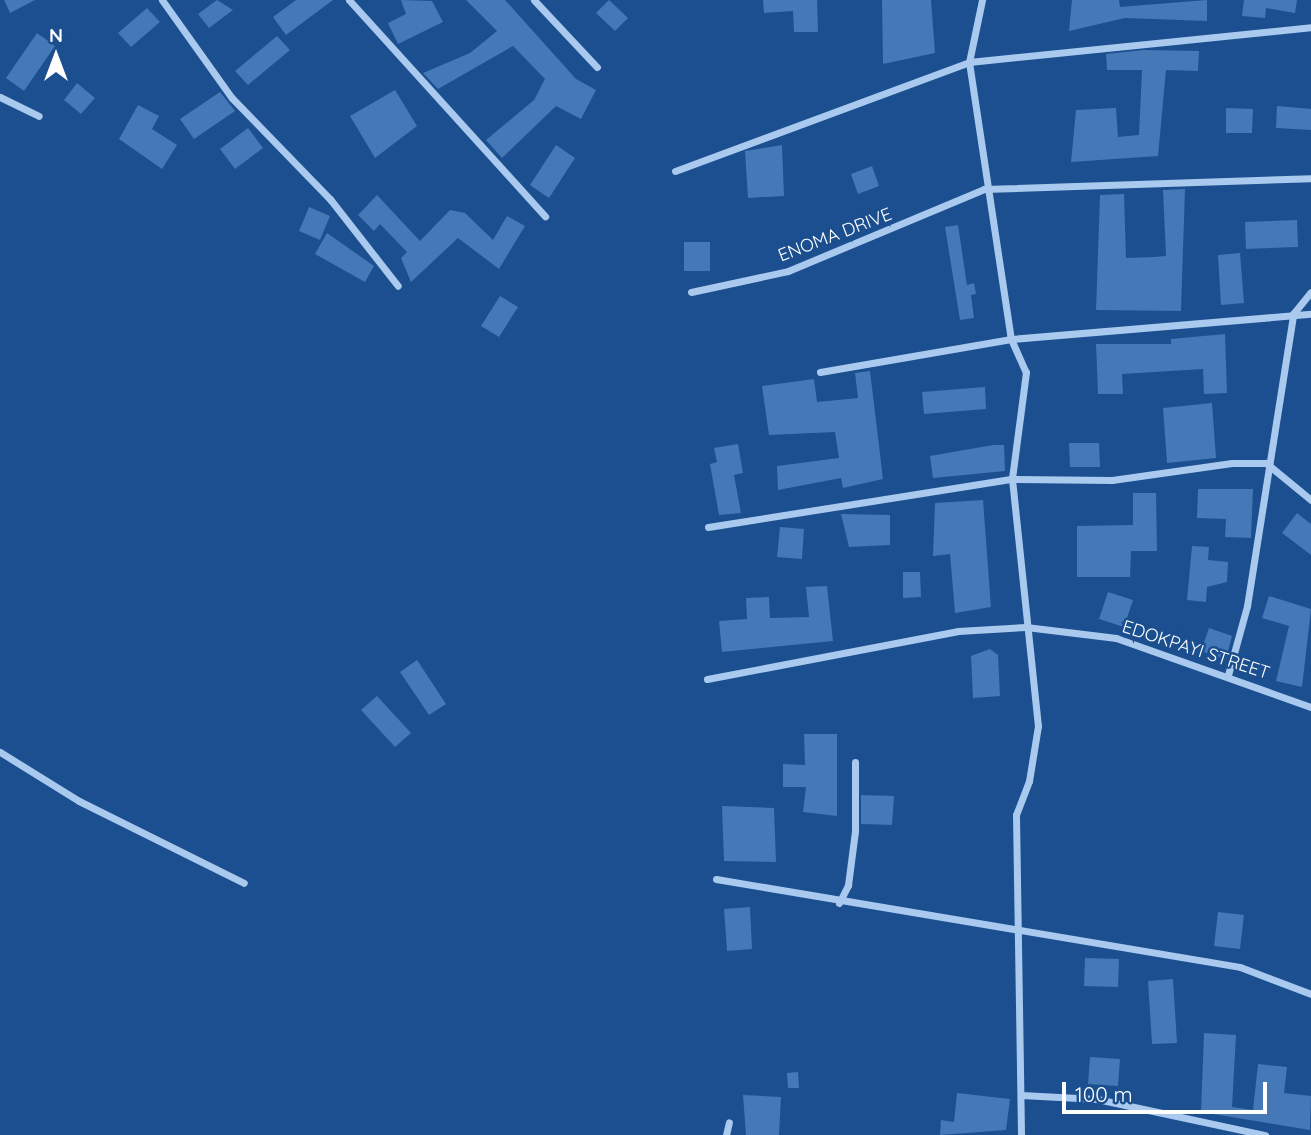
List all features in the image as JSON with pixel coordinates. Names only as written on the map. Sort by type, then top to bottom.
[{"type":"street","points":[[162,0],[232,98],[330,199],[398,286]]},
{"type":"street","points":[[349,0],[416,80],[545,216]]},
{"type":"street","points":[[534,0],[597,67]]},
{"type":"street","points":[[982,0],[969,62],[984,189],[1011,339],[1026,372],[1012,479],[1038,726],[1016,815],[1021,929],[1021,1135]]},
{"type":"street","points":[[675,171],[969,62],[1311,27]]},
{"type":"street","points":[[0,97],[39,116]]},
{"type":"street","points":[[984,189],[1311,178]]},
{"type":"street","name":"ENOMA DRIVE","points":[[691,292],[788,271],[984,189]]},
{"type":"street","points":[[1228,675],[1247,606],[1266,463],[1293,314],[1311,292]]},
{"type":"street","points":[[820,372],[1011,339],[1311,314]]},
{"type":"street","points":[[708,527],[1012,479],[1112,480],[1266,463],[1311,500]]},
{"type":"street","name":"EDOKPAYI STREET","points":[[707,680],[958,631],[1026,628],[1116,638],[1228,675],[1311,707]]},
{"type":"street","points":[[0,752],[79,802],[244,883]]},
{"type":"street","points":[[839,903],[848,885],[855,831],[855,762]]},
{"type":"street","points":[[716,879],[997,931],[1021,929],[1240,967],[1311,993]]},
{"type":"street","points":[[1021,1096],[1097,1099],[1265,1135]]},
{"type":"street","points":[[726,1135],[729,1122]]},
{"type":"building","points":[[4,0],[35,0],[10,13]]},
{"type":"building","points":[[217,0],[233,10],[209,28],[198,14]]},
{"type":"building","points":[[296,0],[333,0],[286,35],[273,17]]},
{"type":"building","points":[[401,0],[432,1],[443,22],[398,44],[388,23],[406,14]]},
{"type":"building","points":[[466,0],[505,0],[576,79],[596,90],[581,119],[556,106],[502,158],[486,140],[534,100],[545,79],[513,46],[438,89],[423,73],[470,53],[497,31]]},
{"type":"building","points":[[609,0],[628,18],[615,31],[596,13]]},
{"type":"building","points":[[763,0],[817,0],[818,32],[794,32],[793,11],[764,13]]},
{"type":"building","points":[[882,0],[931,0],[935,53],[883,64]]},
{"type":"building","points":[[1072,0],[1119,0],[1120,7],[1207,0],[1207,21],[1125,18],[1069,31]]},
{"type":"building","points":[[1244,0],[1297,0],[1295,13],[1266,8],[1265,18],[1242,16]]},
{"type":"building","points":[[147,8],[160,22],[131,47],[118,33]]},
{"type":"building","points":[[37,33],[55,46],[24,91],[6,78]]},
{"type":"building","points":[[277,36],[290,50],[248,85],[235,71]]},
{"type":"building","points":[[1144,50],[1199,51],[1198,71],[1166,70],[1158,156],[1071,162],[1076,110],[1116,108],[1118,137],[1139,135],[1142,70],[1107,70],[1106,54]]},
{"type":"building","points":[[77,83],[95,98],[81,114],[64,100]]},
{"type":"building","points":[[395,90],[417,126],[375,158],[350,116]]},
{"type":"building","points":[[220,92],[235,111],[194,139],[180,119]]},
{"type":"building","points":[[138,105],[159,116],[152,129],[177,145],[162,169],[119,139]]},
{"type":"building","points":[[1277,106],[1311,109],[1311,130],[1276,128]]},
{"type":"building","points":[[1226,108],[1253,109],[1252,133],[1226,133]]},
{"type":"building","points":[[248,128],[263,148],[235,169],[220,149]]},
{"type":"building","points":[[556,145],[575,158],[549,198],[530,185]]},
{"type":"building","points":[[782,145],[784,196],[748,198],[745,151]]},
{"type":"building","points":[[872,166],[879,186],[858,194],[851,174]]},
{"type":"building","points":[[1185,189],[1181,311],[1096,310],[1100,195],[1124,194],[1126,258],[1154,257],[1166,256],[1163,190]]},
{"type":"building","points":[[377,195],[420,241],[450,210],[465,213],[493,240],[507,216],[525,226],[499,269],[458,238],[411,282],[401,258],[407,252],[380,224],[374,231],[358,215]]},
{"type":"building","points":[[309,207],[330,216],[320,240],[299,231]]},
{"type":"building","points":[[1297,220],[1298,247],[1246,249],[1245,222]]},
{"type":"building","points":[[958,225],[967,285],[974,283],[976,294],[971,295],[974,318],[960,320],[945,227]]},
{"type":"building","points":[[327,233],[374,266],[365,282],[315,254]]},
{"type":"building","points":[[684,242],[710,242],[710,271],[684,271]]},
{"type":"building","points":[[1240,253],[1244,303],[1221,305],[1218,255]]},
{"type":"building","points":[[500,296],[518,307],[499,337],[481,326]]},
{"type":"building","points":[[1225,334],[1227,393],[1204,394],[1203,369],[1122,374],[1123,394],[1098,394],[1096,344],[1171,344],[1171,339]]},
{"type":"building","points":[[870,371],[883,479],[843,488],[841,478],[778,490],[777,466],[839,458],[835,432],[769,435],[762,386],[814,379],[817,402],[858,398],[855,373]]},
{"type":"building","points":[[985,387],[986,409],[924,414],[922,392]]},
{"type":"building","points":[[1212,403],[1216,458],[1167,463],[1163,408]]},
{"type":"building","points":[[1069,443],[1099,443],[1100,467],[1070,467]]},
{"type":"building","points":[[738,444],[743,473],[734,475],[741,513],[719,515],[710,464],[717,462],[714,448]]},
{"type":"building","points":[[1004,445],[1005,471],[933,478],[930,456]]},
{"type":"building","points":[[1198,489],[1253,489],[1251,538],[1225,537],[1226,519],[1197,518]]},
{"type":"building","points":[[1133,493],[1156,493],[1157,551],[1131,551],[1130,577],[1077,577],[1077,526],[1133,525]]},
{"type":"building","points":[[983,500],[991,607],[955,613],[950,554],[933,556],[935,503]]},
{"type":"building","points":[[1297,513],[1311,524],[1311,555],[1282,533]]},
{"type":"building","points":[[841,514],[890,515],[890,545],[849,547]]},
{"type":"building","points":[[780,527],[804,529],[802,559],[777,557]]},
{"type":"building","points":[[1192,546],[1209,547],[1208,560],[1228,562],[1227,582],[1207,587],[1206,602],[1187,600]]},
{"type":"building","points":[[903,572],[920,572],[921,597],[903,598]]},
{"type":"building","points":[[827,586],[833,641],[722,652],[719,621],[747,619],[746,598],[769,597],[770,618],[809,617],[806,587]]},
{"type":"building","points":[[1108,592],[1133,600],[1124,627],[1099,619]]},
{"type":"building","points":[[1269,596],[1311,609],[1302,687],[1276,681],[1289,626],[1262,618]]},
{"type":"building","points":[[1209,628],[1232,636],[1226,659],[1201,651]]},
{"type":"building","points":[[990,649],[998,655],[1000,696],[973,698],[971,656]]},
{"type":"building","points":[[417,660],[446,704],[429,715],[400,672]]},
{"type":"building","points":[[377,696],[411,733],[395,747],[361,710]]},
{"type":"building","points":[[804,734],[837,734],[837,816],[803,812],[806,787],[783,787],[783,764],[805,765]]},
{"type":"building","points":[[861,795],[894,796],[892,825],[861,824]]},
{"type":"building","points":[[722,806],[774,808],[776,862],[724,861]]},
{"type":"building","points":[[750,907],[752,949],[727,951],[724,909]]},
{"type":"building","points":[[1218,912],[1244,915],[1240,949],[1214,946]]},
{"type":"building","points":[[1085,958],[1119,959],[1118,987],[1084,986]]},
{"type":"building","points":[[1173,979],[1177,1043],[1152,1044],[1148,981]]},
{"type":"building","points":[[1204,1033],[1236,1035],[1232,1107],[1253,1110],[1258,1064],[1287,1067],[1284,1093],[1311,1096],[1310,1130],[1201,1112]]},
{"type":"building","points":[[1090,1057],[1120,1059],[1118,1086],[1088,1084]]},
{"type":"building","points":[[798,1072],[799,1088],[788,1088],[787,1073]]},
{"type":"building","points":[[957,1093],[1010,1099],[1006,1130],[940,1135],[941,1120],[954,1122]]},
{"type":"building","points":[[743,1095],[781,1097],[779,1135],[746,1135]]}]
